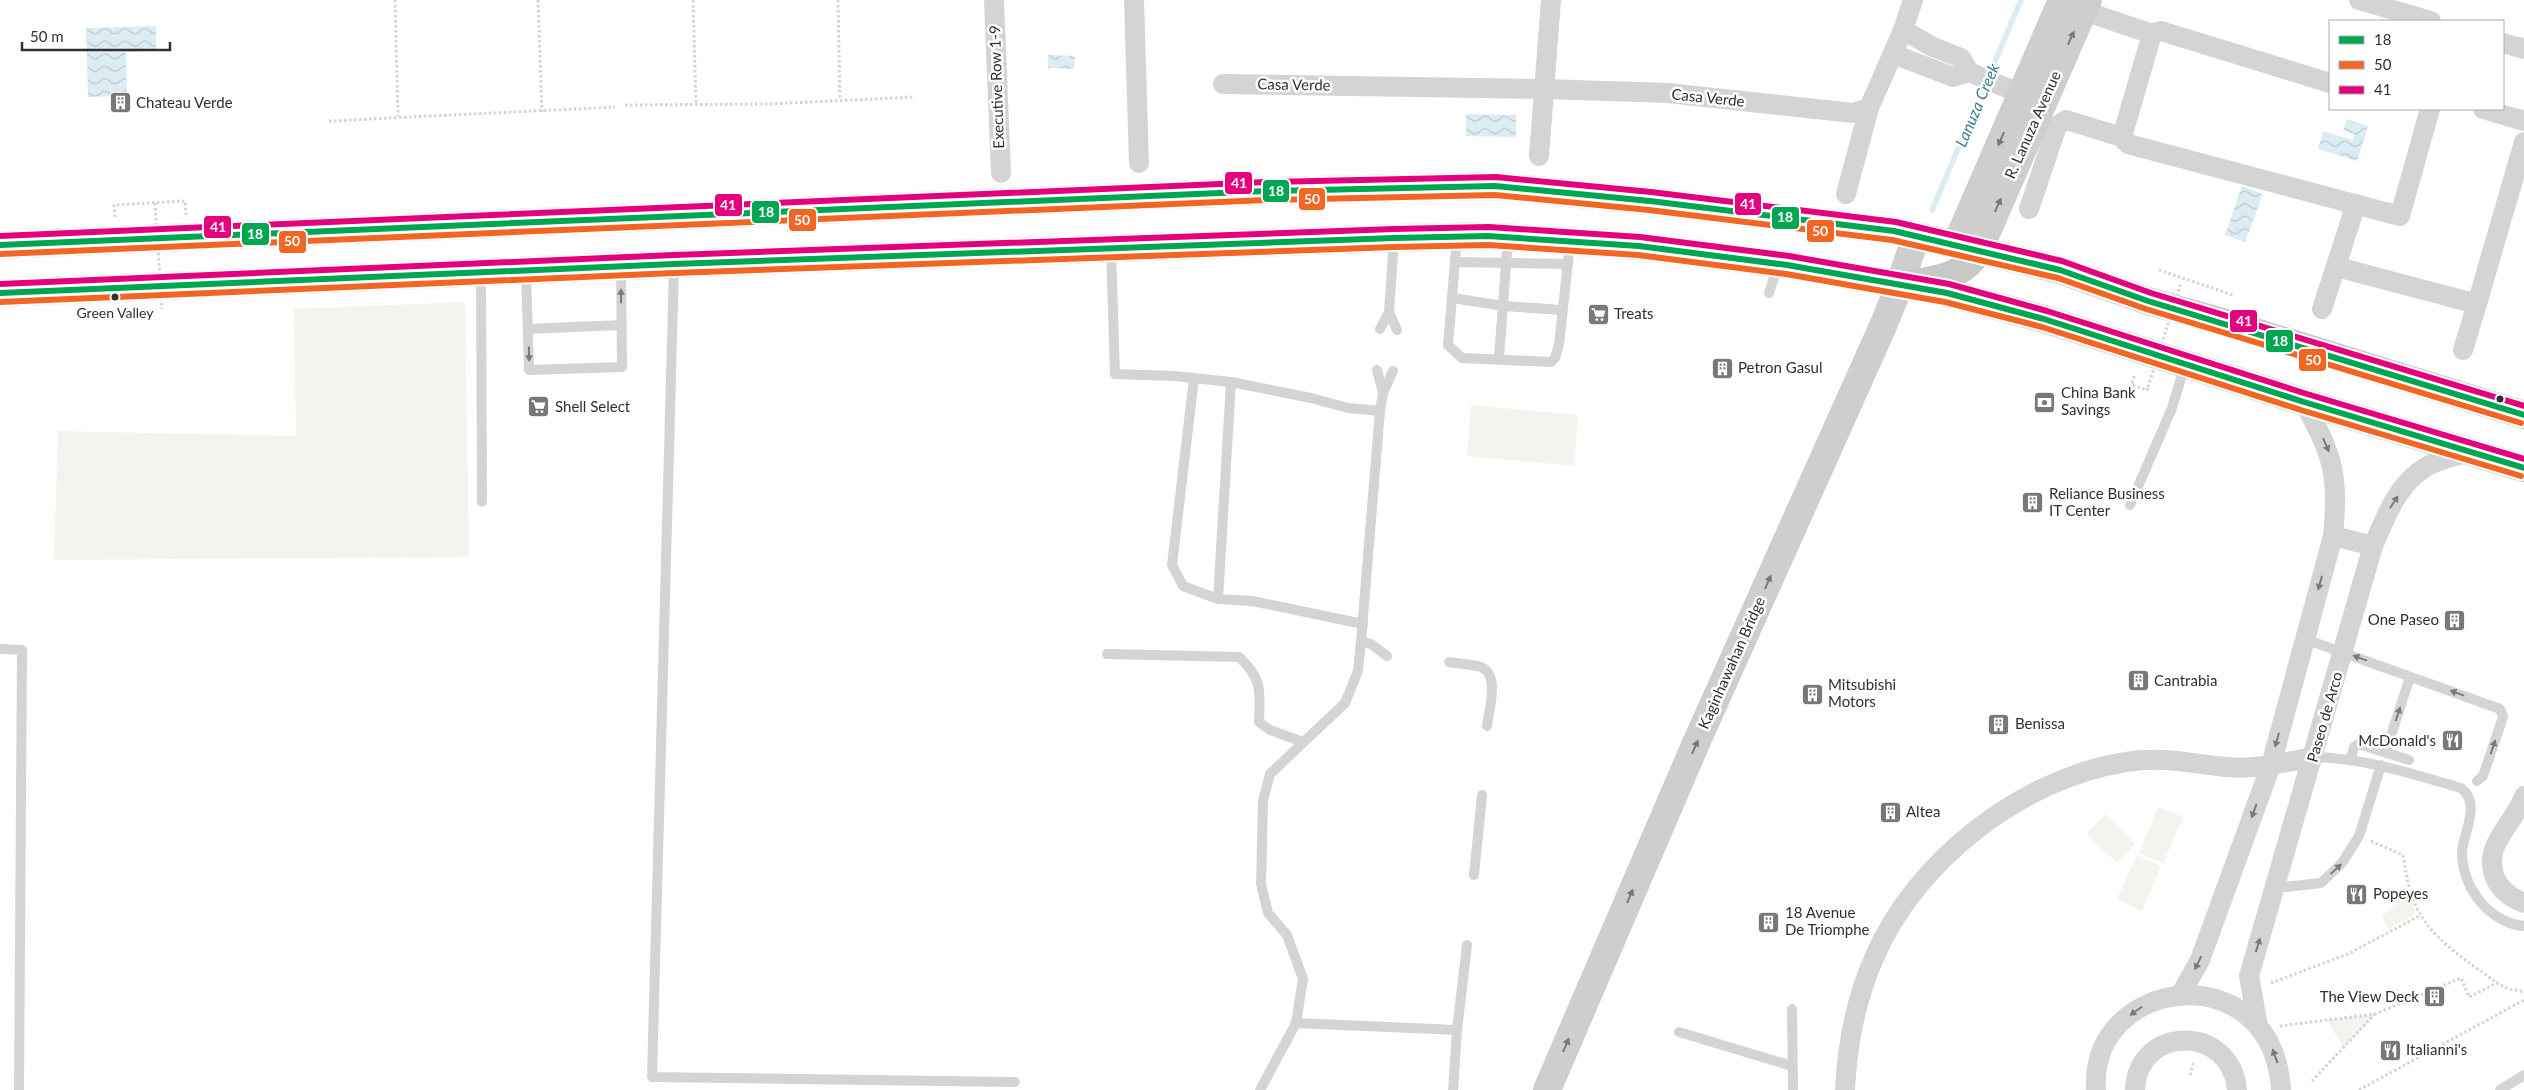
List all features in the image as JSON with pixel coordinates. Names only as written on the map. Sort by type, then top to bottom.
[{"type":"main road","name":"R. Lanuza Avenue","points":[[1967,248],[2022,94],[2078,4]]},
{"type":"main road","points":[[0,245],[1266,191],[1495,186],[1650,201],[1894,231],[2060,270],[2148,302],[2226,323],[2524,415]]},
{"type":"main road","name":"Kaginhawahan Bridge","points":[[1547,1090],[1693,750],[1900,284],[1916,236]]},
{"type":"main road","points":[[0,293],[621,266],[1394,238],[1456,250],[1569,253],[1639,246],[1778,264],[1900,284],[1980,302],[2044,319],[2304,402],[2524,468]]},
{"type":"main road","points":[[1900,284],[1938,279],[1956,273],[1970,264],[1967,248]]},
{"type":"main road","points":[[1956,273],[1967,289],[1980,302]]},
{"type":"street","name":"Executive Row 1-9","points":[[994,0],[1000,173]]},
{"type":"street","points":[[1134,0],[1139,163]]},
{"type":"street","points":[[1539,156],[1551,0]]},
{"type":"street","points":[[1846,194],[1869,108],[1903,30],[1913,0]]},
{"type":"street","points":[[2360,0],[2428,20]]},
{"type":"street","points":[[2078,4],[2152,34],[2161,31],[2329,83]]},
{"type":"street","points":[[1903,30],[1933,47],[1961,58],[1971,73],[2022,94]]},
{"type":"street","points":[[2122,137],[2152,34]]},
{"type":"street","points":[[2504,43],[2524,49]]},
{"type":"street","points":[[1893,54],[1953,77],[1971,73]]},
{"type":"street","name":"Casa Verde","points":[[1223,84],[1668,93],[1853,113],[1869,108]]},
{"type":"street","points":[[2029,209],[2057,126],[2061,121],[2066,120],[2122,137],[2128,144],[2400,216],[2425,110]]},
{"type":"street","points":[[2486,110],[2524,121]]},
{"type":"street","points":[[2463,350],[2524,142]]},
{"type":"street","points":[[2322,308],[2337,267],[2356,204]]},
{"type":"street","points":[[2337,267],[2477,304]]},
{"type":"street","points":[[2181,994],[2200,960],[2271,765],[2333,536],[2336,502],[2335,476],[2324,441],[2304,402]]},
{"type":"street","name":"Paseo de Arco","points":[[2258,1026],[2249,976],[2276,888],[2373,546],[2389,509],[2406,484],[2427,466],[2470,452]]},
{"type":"street","points":[[2333,536],[2373,546]]},
{"type":"street","points":[[1844,1090],[1856,1012],[1874,958],[1906,902],[1945,857],[1988,821],[2030,794],[2073,776],[2127,761],[2175,760],[2229,768],[2271,765],[2313,757]]},
{"type":"street","points":[[2524,796],[2500,835],[2492,856],[2494,875],[2498,884],[2510,897],[2524,903]]},
{"type":"street","points":[[2096,1090],[2097,1070],[2102,1053],[2120,1024],[2148,1003],[2181,994],[2196,994],[2223,1001],[2248,1016],[2268,1040],[2275,1056],[2281,1090]]},
{"type":"street","points":[[2135,1090],[2138,1074],[2144,1061],[2154,1050],[2165,1044],[2190,1040],[2203,1042],[2224,1056],[2231,1067],[2237,1090]]},
{"type":"lane","points":[[1380,329],[1389,312],[1394,238]]},
{"type":"lane","points":[[1111,248],[1115,374],[1231,382],[1311,398],[1348,408],[1380,411]]},
{"type":"lane","points":[[1456,250],[1448,345],[1462,358],[1499,358],[1551,362],[1558,352],[1569,253]]},
{"type":"lane","points":[[1499,358],[1507,250]]},
{"type":"lane","points":[[674,264],[652,1077],[1015,1082]]},
{"type":"lane","points":[[1769,292],[1778,264]]},
{"type":"lane","points":[[526,270],[529,370],[622,367],[621,266]]},
{"type":"lane","points":[[480,272],[482,502]]},
{"type":"lane","points":[[1452,298],[1504,306],[1562,310]]},
{"type":"lane","points":[[1389,312],[1396,330]]},
{"type":"lane","points":[[528,330],[621,325]]},
{"type":"lane","points":[[2130,504],[2172,408],[2185,364]]},
{"type":"lane","points":[[1377,370],[1383,392]]},
{"type":"lane","points":[[1260,1090],[1296,1023],[1303,979],[1287,935],[1268,912],[1260,884],[1263,801],[1270,774],[1345,703],[1358,671],[1380,411],[1383,392],[1393,371]]},
{"type":"lane","points":[[1194,378],[1172,565],[1182,586],[1218,599],[1252,602],[1363,624]]},
{"type":"lane","points":[[1218,599],[1231,382]]},
{"type":"lane","points":[[2305,638],[2502,711],[2503,717],[2483,776],[2477,781]]},
{"type":"lane","points":[[1361,641],[1371,644],[1387,656]]},
{"type":"lane","points":[[0,649],[22,650],[19,1090]]},
{"type":"lane","points":[[1107,654],[1239,657],[1252,669],[1260,686],[1260,722],[1270,730],[1303,742]]},
{"type":"lane","points":[[1449,662],[1480,667],[1487,671],[1492,679],[1487,726]]},
{"type":"lane","points":[[2386,751],[2410,677]]},
{"type":"lane","points":[[2351,759],[2354,747],[2359,744],[2386,751],[2409,760]]},
{"type":"lane","points":[[2313,757],[2351,759],[2382,765],[2461,788],[2467,792],[2471,814],[2462,854],[2469,885],[2488,910],[2501,919],[2524,926]]},
{"type":"lane","points":[[2276,888],[2321,882],[2342,864],[2359,836],[2382,765]]},
{"type":"lane","points":[[1474,875],[1482,795]]},
{"type":"lane","points":[[1453,1090],[1456,1030],[1467,945]]},
{"type":"lane","points":[[1792,1008],[1793,1090]]},
{"type":"lane","points":[[1296,1023],[1456,1030]]},
{"type":"lane","points":[[1680,1032],[1792,1066]]},
{"type":"lane","points":[[2503,1089],[2523,1078]]},
{"type":"path","points":[[395,0],[398,116]]},
{"type":"path","points":[[538,0],[542,112]]},
{"type":"path","points":[[693,0],[696,105]]},
{"type":"path","points":[[838,0],[840,100]]},
{"type":"path","points":[[625,105],[769,104],[916,97]]},
{"type":"path","points":[[329,121],[398,116],[542,112],[615,107]]},
{"type":"path","points":[[114,205],[185,201]]},
{"type":"path","points":[[155,203],[162,309]]},
{"type":"path","points":[[2159,270],[2182,281],[2233,295]]},
{"type":"path","points":[[2134,376],[2132,385],[2147,390],[2182,281]]},
{"type":"path","points":[[2359,836],[2404,855],[2408,882],[2421,915],[2443,941],[2497,983],[2506,988],[2524,992]]},
{"type":"path","points":[[2271,983],[2348,954],[2421,915]]},
{"type":"path","points":[[2279,1026],[2375,1014],[2461,978],[2469,997],[2497,983]]},
{"type":"path","points":[[2360,1090],[2524,1000]]},
{"type":"path","points":[[2312,1081],[2375,1014]]},
{"type":"shaded area","points":[[465,302],[469,557],[54,560],[58,431],[296,436],[294,309]]},
{"type":"shaded area","points":[[1471,405],[1578,415],[1574,466],[1467,456]]},
{"type":"shaded area","points":[[2158,807],[2183,817],[2163,863],[2139,853]]},
{"type":"shaded area","points":[[2105,814],[2135,844],[2117,863],[2087,834]]},
{"type":"shaded area","points":[[2137,855],[2161,866],[2142,911],[2117,899]]},
{"type":"shaded area","points":[[2407,893],[2416,914],[2389,929],[2382,916]]},
{"type":"shaded area","points":[[2375,1014],[2344,1048],[2327,1020]]},
{"type":"water","points":[[156,26],[156,51],[126,52],[127,96],[88,97],[86,28]]},
{"type":"water","points":[[1048,55],[1075,56],[1074,69],[1048,68]]},
{"type":"water","points":[[1466,114],[1516,115],[1516,137],[1466,136]]},
{"type":"water","points":[[2347,119],[2368,126],[2357,161],[2318,149],[2323,131],[2353,140],[2354,134],[2343,131]]},
{"type":"water","points":[[2242,186],[2263,194],[2245,242],[2225,235]]},
{"type":"waterway","name":"Lanuza Creek","points":[[1932,210],[2021,0]]},
{"type":"transit line","name":"41","points":[[0,236],[1266,182],[1496,177],[1651,192],[1896,222],[2062,261],[2151,293],[2524,406]]},
{"type":"transit line","name":"18","points":[[0,245],[1266,191],[1495,186],[1650,201],[1894,231],[2060,270],[2148,301],[2524,415]]},
{"type":"transit line","name":"50","points":[[0,254],[1266,200],[1495,195],[1649,210],[1892,240],[2058,278],[2146,309],[2521,423]]},
{"type":"transit line","name":"41","points":[[0,284],[674,255],[1394,229],[1489,227],[1640,237],[1789,256],[1949,284],[2047,311],[2307,394],[2524,459]]},
{"type":"transit line","name":"18","points":[[0,293],[674,264],[1394,238],[1488,236],[1639,246],[1787,265],[1947,293],[2044,319],[2304,402],[2524,468]]},
{"type":"transit line","name":"50","points":[[0,302],[674,273],[1394,247],[1488,245],[1638,255],[1786,274],[1945,302],[2042,327],[2301,410],[2521,476]]},
{"type":"place","name":"Chateau Verde","points":[[120,103]]},
{"type":"place","name":"Green Valley","points":[[115,297]]},
{"type":"place","name":"Treats","points":[[1598,314]]},
{"type":"place","name":"Petron Gasul","points":[[1722,368]]},
{"type":"place","name":"China Bank Savings","points":[[2045,402]]},
{"type":"place","name":"Shell Select","points":[[539,407]]},
{"type":"place","name":"Reliance Business IT Center","points":[[2033,503]]},
{"type":"place","name":"One Paseo","points":[[2455,620]]},
{"type":"place","name":"Cantrabia","points":[[2138,681]]},
{"type":"place","name":"Mitsubishi Motors","points":[[1812,694]]},
{"type":"place","name":"Benissa","points":[[1999,724]]},
{"type":"place","name":"McDonald's","points":[[2452,741]]},
{"type":"place","name":"Altea","points":[[1890,812]]},
{"type":"place","name":"Popeyes","points":[[2357,894]]},
{"type":"place","name":"18 Avenue De Triomphe","points":[[1769,922]]},
{"type":"place","name":"The View Deck","points":[[2435,997]]},
{"type":"place","name":"Italianni's","points":[[2390,1050]]}]
